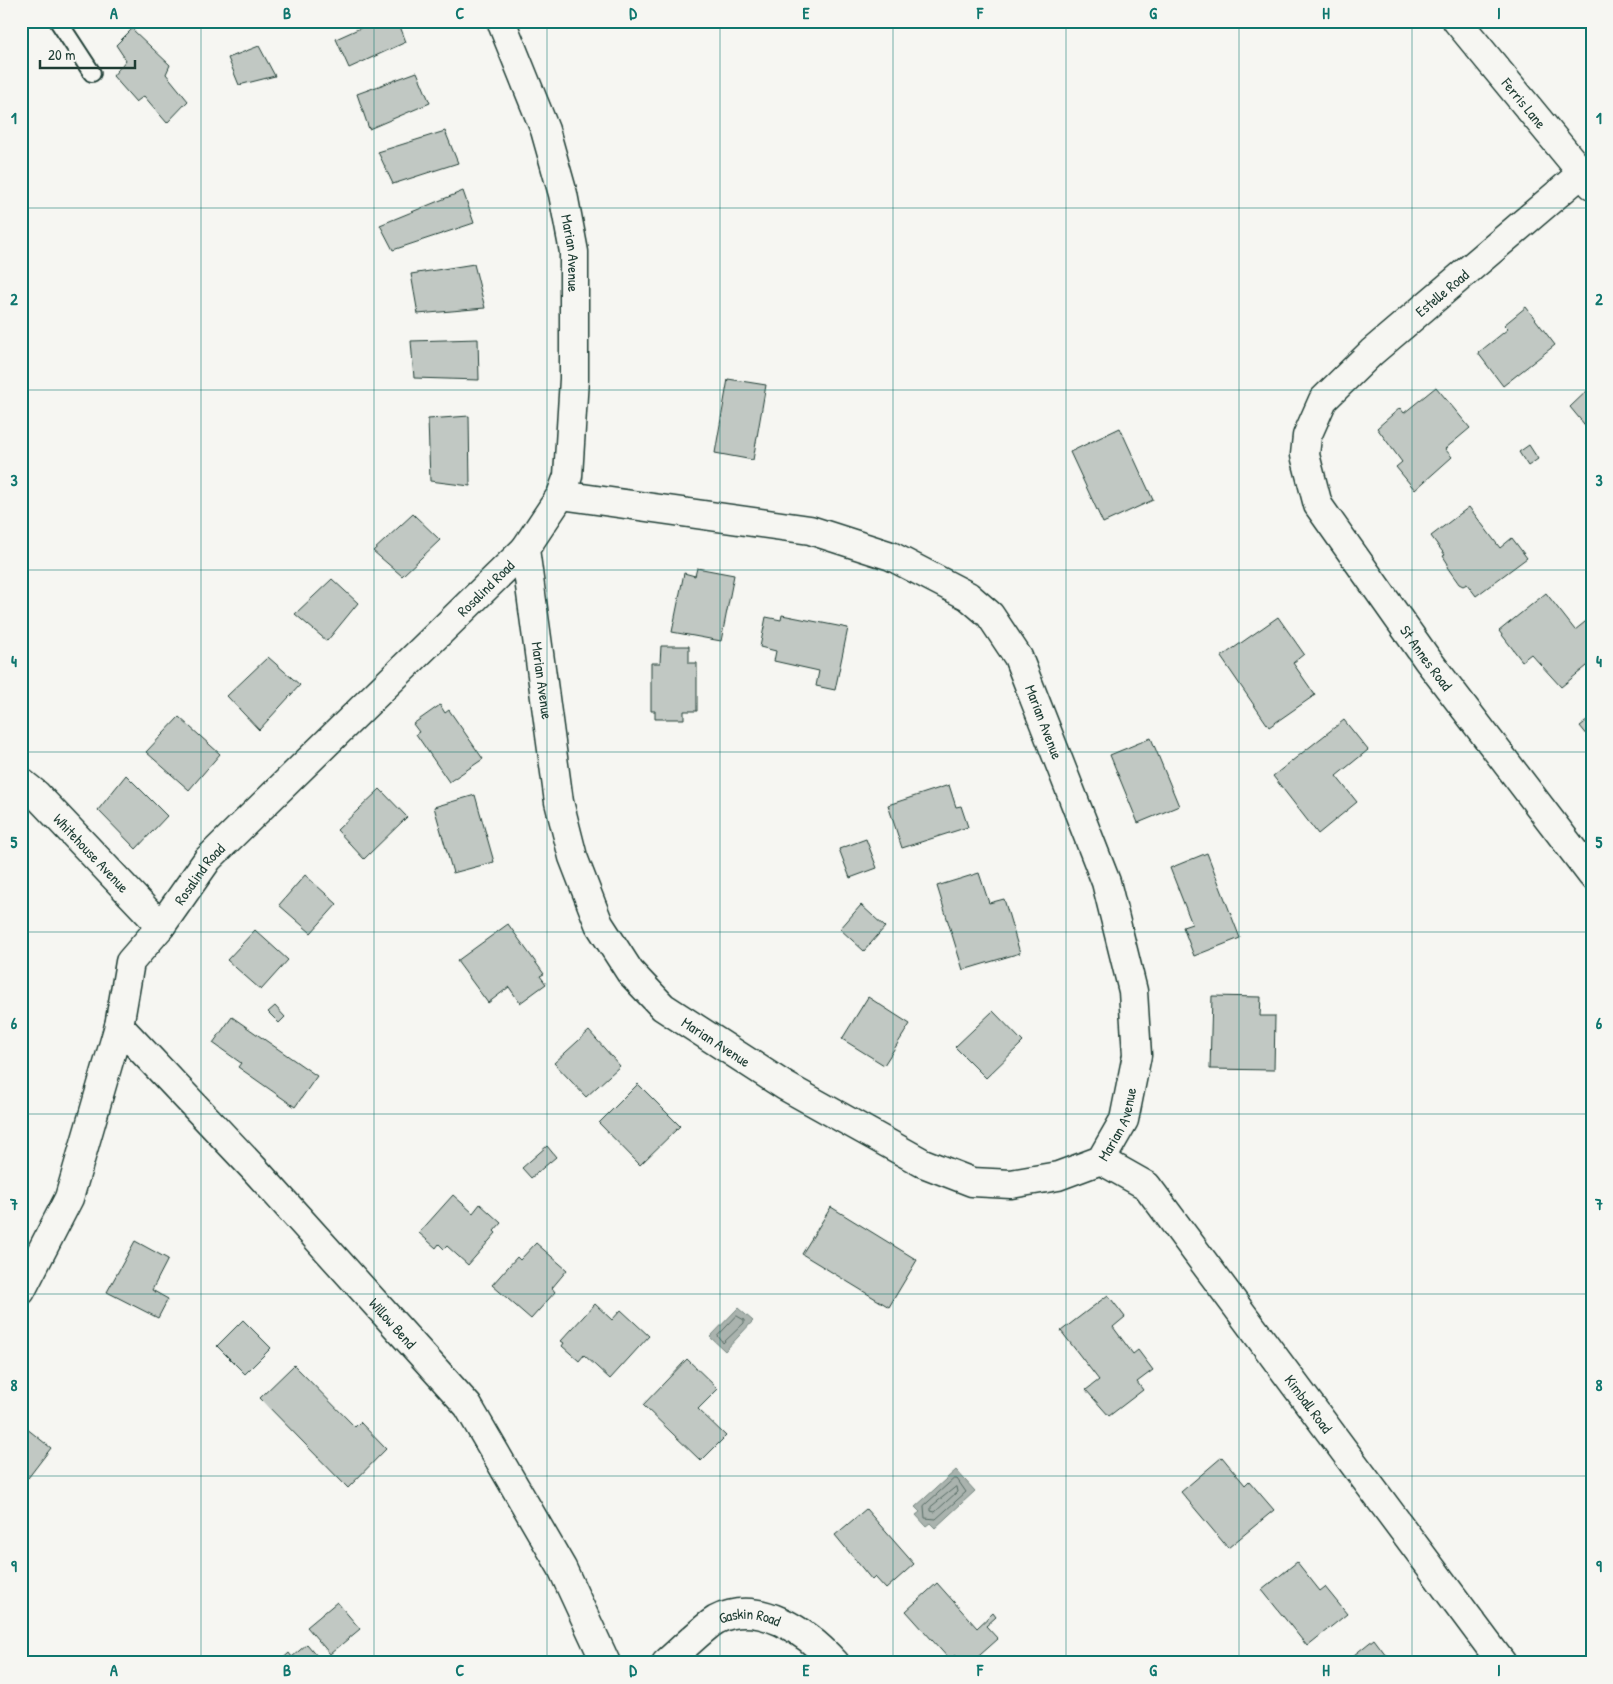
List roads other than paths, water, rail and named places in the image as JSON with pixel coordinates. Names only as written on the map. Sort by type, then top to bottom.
[{"type":"street","name":"Marian Avenue","points":[[501,21],[545,130],[563,194],[574,252],[574,379],[568,476],[561,495],[525,549],[559,802],[573,857],[599,924],[630,972],[663,1007],[786,1086],[923,1163],[972,1182],[1011,1184],[1058,1176],[1101,1160],[1124,1120],[1137,1055],[1133,991],[1106,882],[1018,657],[990,615],[968,596],[891,556],[810,530],[561,495]]},
{"type":"street","name":"Ferris Lane","points":[[1457,21],[1587,179]]},
{"type":"street","name":"Estelle Road","points":[[1313,422],[1323,400],[1372,352],[1587,179]]},
{"type":"street","name":"St Annes Road","points":[[1313,422],[1307,436],[1305,456],[1318,505],[1427,659],[1592,875]]},
{"type":"street","name":"Rosalind Road","points":[[21,1291],[69,1198],[120,1026],[130,962],[160,926],[208,859],[525,549]]},
{"type":"street","name":"Whitehouse Avenue","points":[[21,782],[36,794],[160,926]]},
{"type":"street","name":"Willow Bend","points":[[120,1026],[258,1173],[468,1406],[562,1568],[606,1663]]},
{"type":"street","name":"Kimball Road","points":[[1101,1160],[1147,1186],[1502,1663]]},
{"type":"street","name":"Gaskin Road","points":[[666,1663],[716,1620],[744,1612],[771,1617],[798,1630],[835,1663]]},
{"type":"lane","points":[[58,21],[92,73]]},
{"type":"water","points":[[738,1308],[753,1321],[725,1351],[710,1337]]},
{"type":"water","points":[[956,1470],[975,1491],[935,1528],[930,1523],[926,1526],[916,1515],[920,1512],[915,1507]]}]
